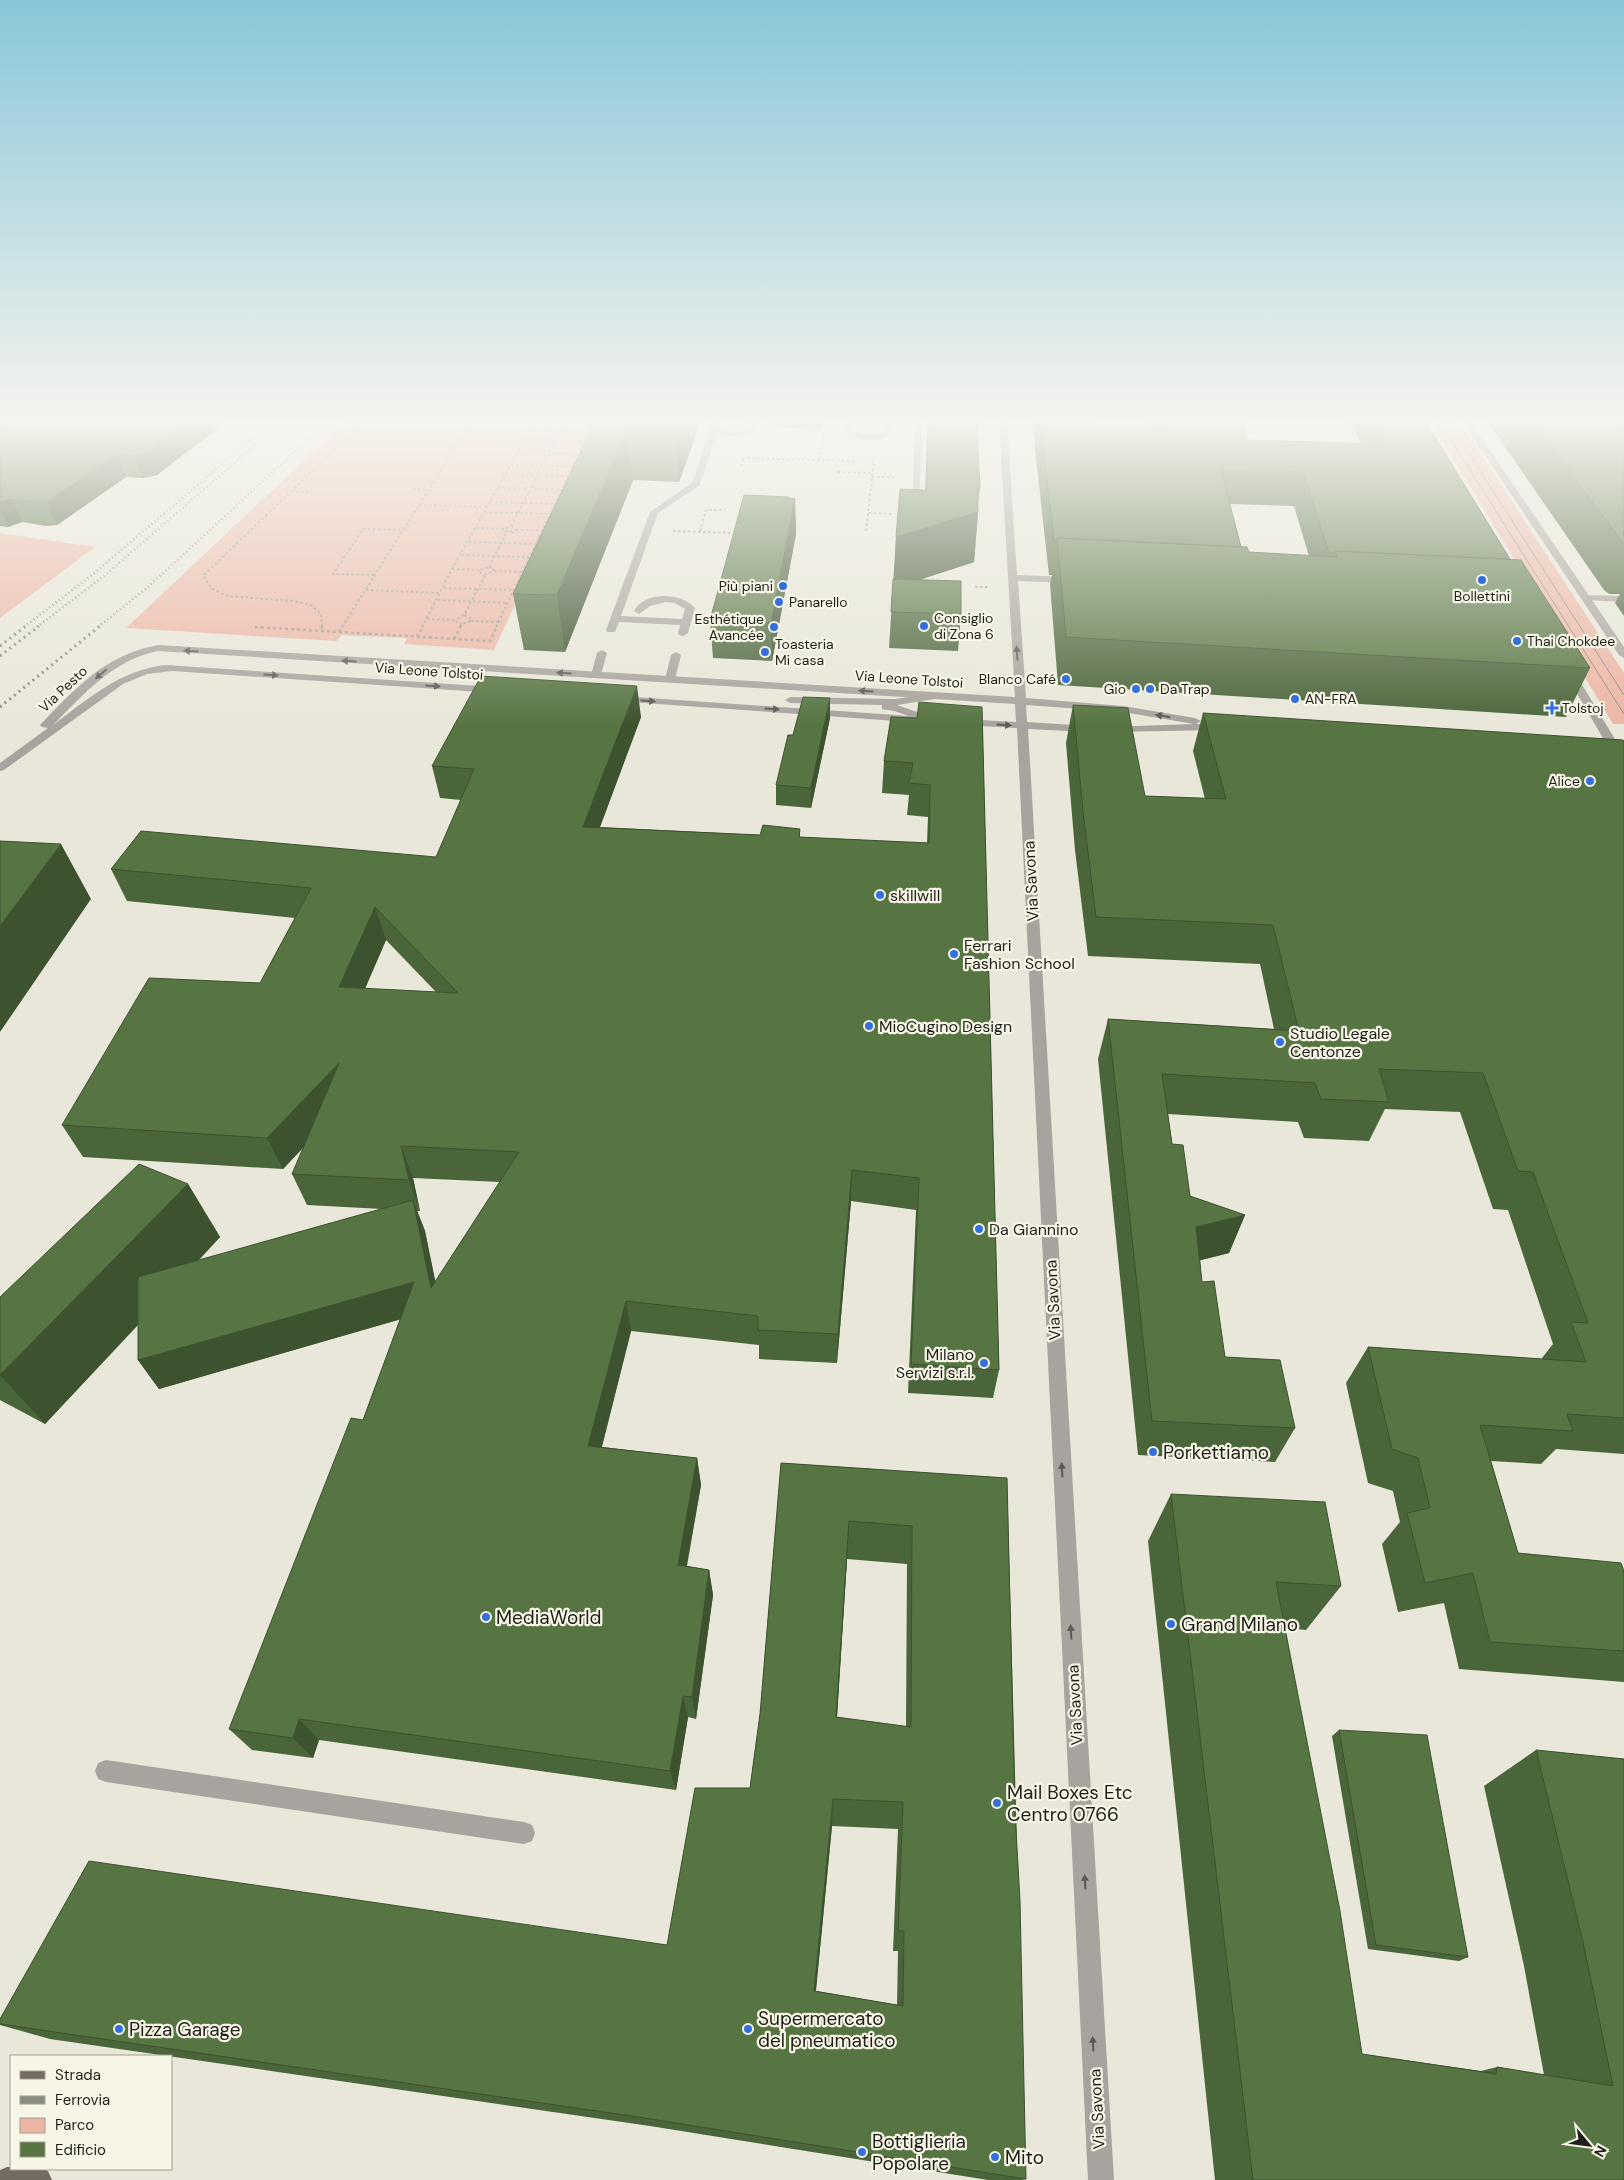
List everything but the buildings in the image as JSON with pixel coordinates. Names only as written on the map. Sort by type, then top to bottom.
[{"type":"street","points":[[611,630],[650,523]]},
{"type":"street","name":"Via Savona","points":[[1009,523],[1101,2180]]},
{"type":"street","points":[[1535,523],[1624,655]]},
{"type":"street","points":[[1013,578],[1083,581]]},
{"type":"street","points":[[1586,598],[1624,599]]},
{"type":"street","points":[[639,611],[641,607],[657,600],[677,600],[685,603],[690,608],[683,632]]},
{"type":"street","points":[[615,619],[687,622]]},
{"type":"street","name":"Via Leone Tolstoi","points":[[142,650],[158,648],[1020,701],[1123,709],[1229,727],[1128,730],[1022,726],[611,698]]},
{"type":"street","name":"Via Pesto","points":[[11,759],[79,692],[110,666],[123,657],[142,650]]},
{"type":"street","points":[[596,675],[602,653]]},
{"type":"street","points":[[223,672],[222,666],[224,662],[239,654]]},
{"type":"street","points":[[670,679],[676,655]]},
{"type":"street","points":[[1563,660],[1620,751],[1624,764]]},
{"type":"street","name":"Via Leone Tolstoi","points":[[136,673],[153,669],[172,668],[502,691]]},
{"type":"street","name":"Via Pesto","points":[[0,768],[102,694],[136,673]]},
{"type":"street","name":"Via Leone Tolstoi","points":[[723,706],[743,699],[745,694],[743,689],[735,683]]},
{"type":"street","points":[[938,696],[895,702],[790,700],[896,708],[940,721]]},
{"type":"street","points":[[1600,750],[1620,751]]},
{"type":"street","points":[[106,1771],[524,1834]]},
{"type":"path","points":[[257,523],[208,570],[203,576],[204,580],[210,590],[224,596],[303,602],[318,611],[322,617],[324,622],[322,631]]},
{"type":"path","points":[[339,632],[408,523]]},
{"type":"path","points":[[417,636],[479,523]]},
{"type":"path","points":[[476,528],[503,529],[511,526],[513,523]]},
{"type":"path","points":[[256,627],[490,641],[501,622],[521,572],[546,523]]},
{"type":"path","points":[[700,531],[702,523]]},
{"type":"path","points":[[866,531],[867,523]]},
{"type":"path","points":[[511,526],[516,530]]},
{"type":"path","points":[[374,575],[333,574],[363,529],[403,530]]},
{"type":"path","points":[[503,529],[504,531],[542,530]]},
{"type":"path","points":[[648,530],[733,533]]},
{"type":"path","points":[[452,570],[480,570],[489,567],[507,531]]},
{"type":"path","points":[[469,542],[536,544]]},
{"type":"path","points":[[462,555],[529,557]]},
{"type":"path","points":[[489,567],[493,568],[494,571]]},
{"type":"path","points":[[480,570],[486,574]]},
{"type":"path","points":[[427,619],[456,620],[464,615],[486,574],[494,571],[521,572]]},
{"type":"path","points":[[975,587],[992,587]]},
{"type":"path","points":[[444,588],[514,590]]},
{"type":"path","points":[[365,590],[441,593]]},
{"type":"path","points":[[437,600],[508,602]]},
{"type":"path","points":[[464,615],[470,618],[471,621]]},
{"type":"path","points":[[456,620],[457,623],[462,624],[471,621],[501,622]]},
{"type":"path","points":[[454,639],[462,624]]},
{"type":"green space","points":[[238,523],[553,523],[494,650],[404,644],[407,638],[341,635],[337,641],[126,628]]},
{"type":"green space","points":[[1492,523],[1526,523],[1624,673],[1624,724],[1613,724]]},
{"type":"green space","points":[[0,533],[95,547],[0,618]]},
{"type":"tram line","points":[[1503,523],[1624,714]]},
{"type":"tram line","points":[[1513,523],[1624,695]]},
{"type":"railway","points":[[24,627],[92,575],[153,523]]},
{"type":"railway","points":[[37,627],[104,576],[166,523]]},
{"type":"railway","points":[[98,627],[148,587],[218,523]]},
{"type":"railway","points":[[0,646],[26,626]]},
{"type":"railway","points":[[0,656],[39,626]]},
{"type":"railway","points":[[0,707],[100,626]]},
{"type":"place","name":"Bollettini","points":[[1482,580]]},
{"type":"place","name":"Più piani","points":[[783,586]]},
{"type":"place","name":"Panarello","points":[[779,602]]},
{"type":"place","name":"Consiglio di Zona 6","points":[[924,626]]},
{"type":"place","name":"Esthétique Avancée","points":[[774,627]]},
{"type":"place","name":"Thai Chokdee","points":[[1517,641]]},
{"type":"place","name":"Toasteria Mi casa","points":[[765,652]]},
{"type":"place","name":"Blanco Café","points":[[1066,679]]},
{"type":"place","name":"Gio","points":[[1136,689]]},
{"type":"place","name":"Da Trap","points":[[1150,689]]},
{"type":"place","name":"AN-FRA","points":[[1295,699]]},
{"type":"place","name":"Tolstoj","points":[[1552,708]]},
{"type":"place","name":"Alice","points":[[1590,781]]},
{"type":"place","name":"skillwill","points":[[880,895]]},
{"type":"place","name":"Ferrari Fashion School","points":[[954,954]]},
{"type":"place","name":"MioCugino Design","points":[[869,1026]]},
{"type":"place","name":"Studio Legale Centonze","points":[[1280,1042]]},
{"type":"place","name":"Da Giannino","points":[[979,1229]]},
{"type":"place","name":"Milano Servizi s.r.l.","points":[[984,1363]]},
{"type":"place","name":"Porkettiamo","points":[[1153,1452]]},
{"type":"place","name":"MediaWorld","points":[[486,1617]]},
{"type":"place","name":"Grand Milano","points":[[1171,1624]]},
{"type":"place","name":"Mail Boxes Etc Centro 0766","points":[[997,1803]]},
{"type":"place","name":"Pizza Garage","points":[[119,2029]]},
{"type":"place","name":"Supermercato del pneumatico","points":[[748,2029]]},
{"type":"place","name":"Bottiglieria Popolare","points":[[862,2152]]},
{"type":"place","name":"Mito","points":[[995,2157]]}]
